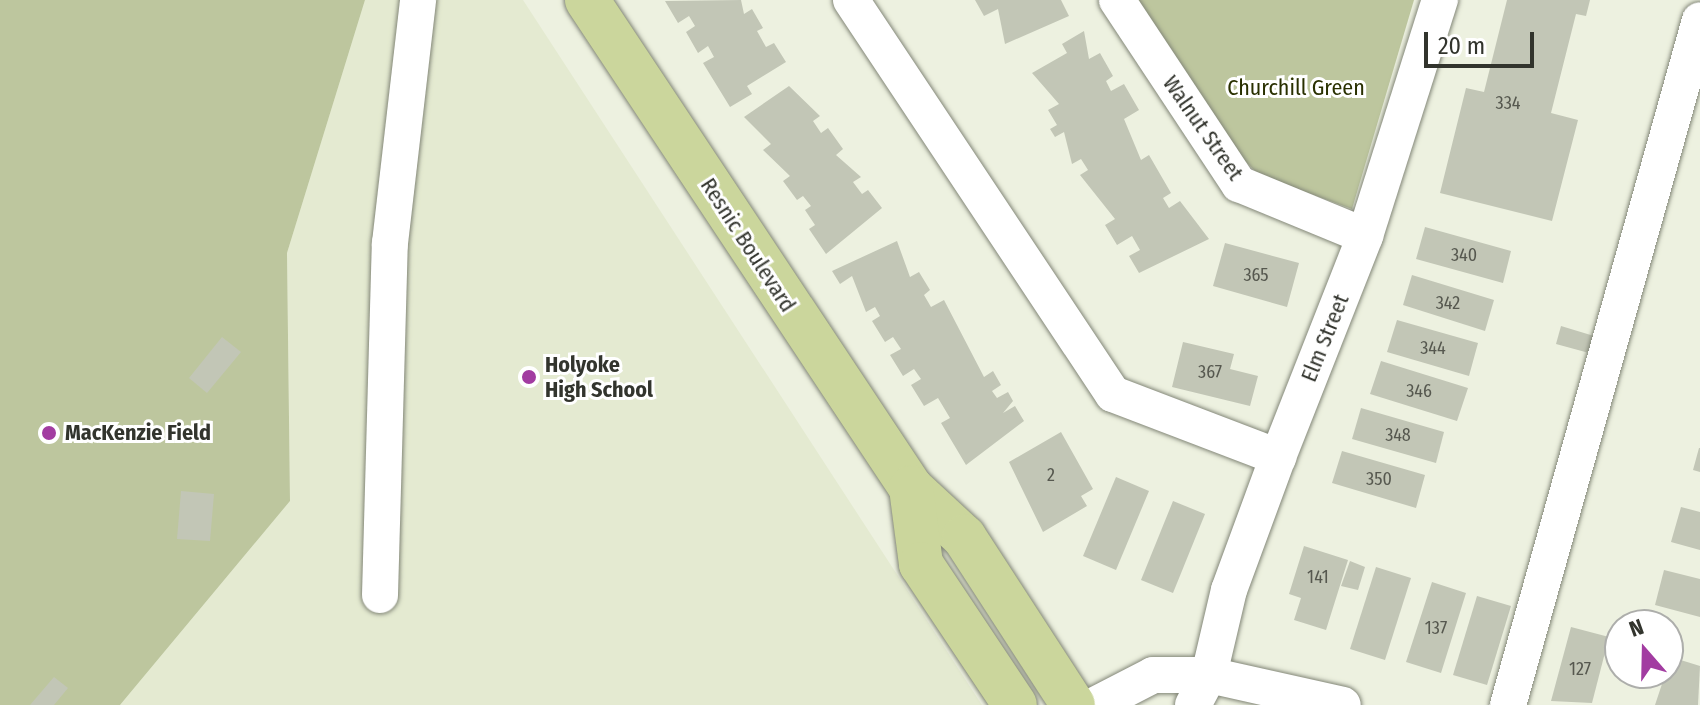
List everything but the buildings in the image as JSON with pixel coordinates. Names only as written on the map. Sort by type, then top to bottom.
[{"type":"main road","name":"Resnic Boulevard","points":[[587,0],[911,488],[964,537],[1073,705]]},
{"type":"main road","name":"Resnic Boulevard","points":[[911,488],[921,564],[1015,705]]},
{"type":"street","points":[[380,595],[390,243],[418,0]]},
{"type":"street","points":[[851,0],[1113,394],[1278,457]]},
{"type":"street","name":"Walnut Street","points":[[1117,0],[1239,184],[1365,236]]},
{"type":"street","name":"Elm Street","points":[[1201,690],[1229,590],[1365,236],[1440,0]]},
{"type":"street","points":[[1508,705],[1700,20]]},
{"type":"street","points":[[1095,705],[1153,675],[1201,690],[1343,705]]},
{"type":"shaded area","name":"Holyoke High School","points":[[365,0],[523,0],[982,705],[120,705],[290,501],[287,253]]},
{"type":"green space","name":"MacKenzie Field","points":[[0,0],[365,0],[287,253],[290,501],[120,705],[0,705]]},
{"type":"green space","name":"Churchill Green","points":[[1136,0],[1414,0],[1352,209],[1259,175],[1231,147]]},
{"type":"place","name":"Holyoke High School","points":[[529,377]]},
{"type":"place","name":"MacKenzie Field","points":[[49,433]]}]
